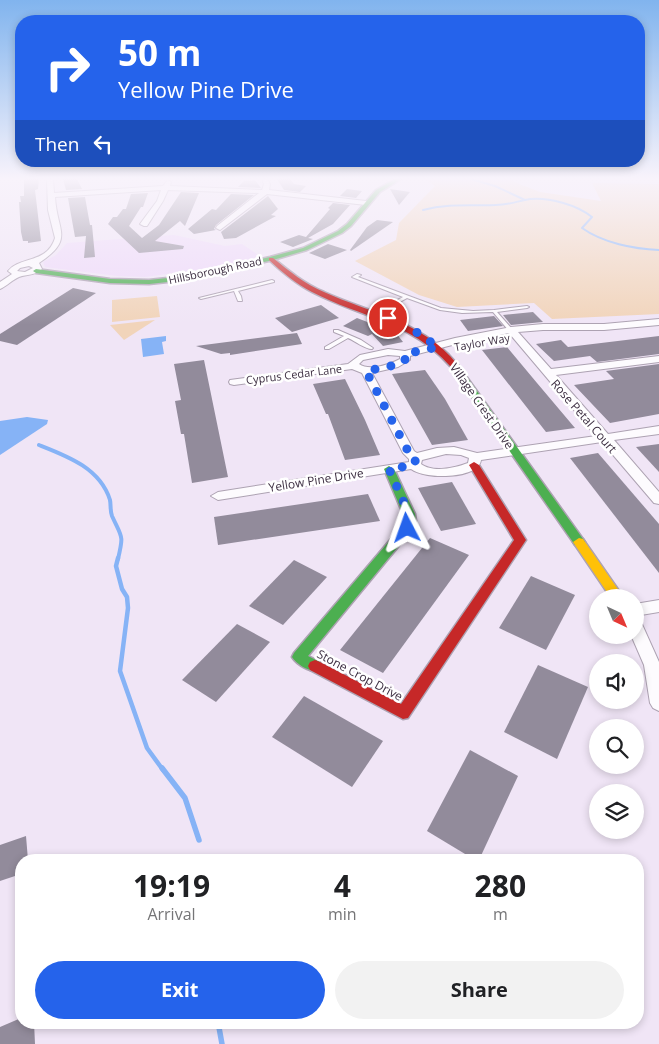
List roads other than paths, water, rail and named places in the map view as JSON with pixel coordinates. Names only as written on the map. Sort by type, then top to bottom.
[{"type":"street","points":[[0,286],[13,270],[35,267],[51,251],[59,242],[56,228]]},
{"type":"street","name":"Hillsborough Road","points":[[35,267],[110,280],[149,282],[186,278],[306,249],[331,238],[345,228]]},
{"type":"street","name":"Village Crest Drive","points":[[271,259],[304,285],[418,333],[438,347],[449,359],[612,589]]},
{"type":"street","name":"Taylor Way","points":[[438,347],[459,347],[543,327],[604,328],[659,322]]},
{"type":"street","name":"Taylor Way","points":[[513,333],[619,332],[659,327]]},
{"type":"street","name":"Rose Petal Court","points":[[513,333],[659,500]]},
{"type":"street","name":"Cyprus Cedar Lane","points":[[354,366],[354,362],[360,358],[392,351],[405,354],[438,347]]},
{"type":"street","name":"Cyprus Cedar Lane","points":[[234,382],[354,366],[366,371],[400,364],[405,360],[405,354]]},
{"type":"street","points":[[546,373],[659,359]]},
{"type":"street","points":[[366,371],[415,462]]},
{"type":"street","name":"Yellow Pine Drive","points":[[415,462],[422,472],[428,473],[466,468],[475,461],[514,450],[659,430]]},
{"type":"street","name":"Yellow Pine Drive","points":[[218,496],[389,469],[415,462],[425,454],[455,450],[467,452],[475,461]]},
{"type":"street","name":"Stone Crop Drive","points":[[389,469],[409,514],[410,521],[407,528],[299,658],[403,714],[520,540],[475,461]]},
{"type":"street","points":[[644,608],[659,606]]},
{"type":"street","points":[[643,644],[652,664],[659,703]]},
{"type":"lane","points":[[359,275],[354,277],[406,297],[455,312],[470,314],[526,308]]},
{"type":"lane","points":[[201,298],[272,281]]},
{"type":"lane","points":[[235,290],[240,296],[240,300]]},
{"type":"lane","points":[[376,314],[406,297]]},
{"type":"lane","points":[[494,312],[513,333]]},
{"type":"lane","points":[[336,331],[370,348]]},
{"type":"lane","points":[[327,348],[348,336]]},
{"type":"water","points":[[166,336],[166,341],[162,342],[164,354],[143,357],[141,339]]},
{"type":"water","points":[[27,417],[48,420],[47,424],[0,455],[0,421]]},
{"type":"waterway","points":[[582,228],[599,238],[629,247],[659,250]]},
{"type":"waterway","points":[[39,445],[71,459],[91,471],[99,479],[110,500],[112,516],[121,536],[118,559]]},
{"type":"waterway","points":[[118,558],[116,566],[122,589],[127,597],[128,608],[120,671],[147,748],[163,770]]},
{"type":"waterway","points":[[162,768],[185,798],[199,840]]},
{"type":"waterway","points":[[219,1029],[222,1044]]}]
